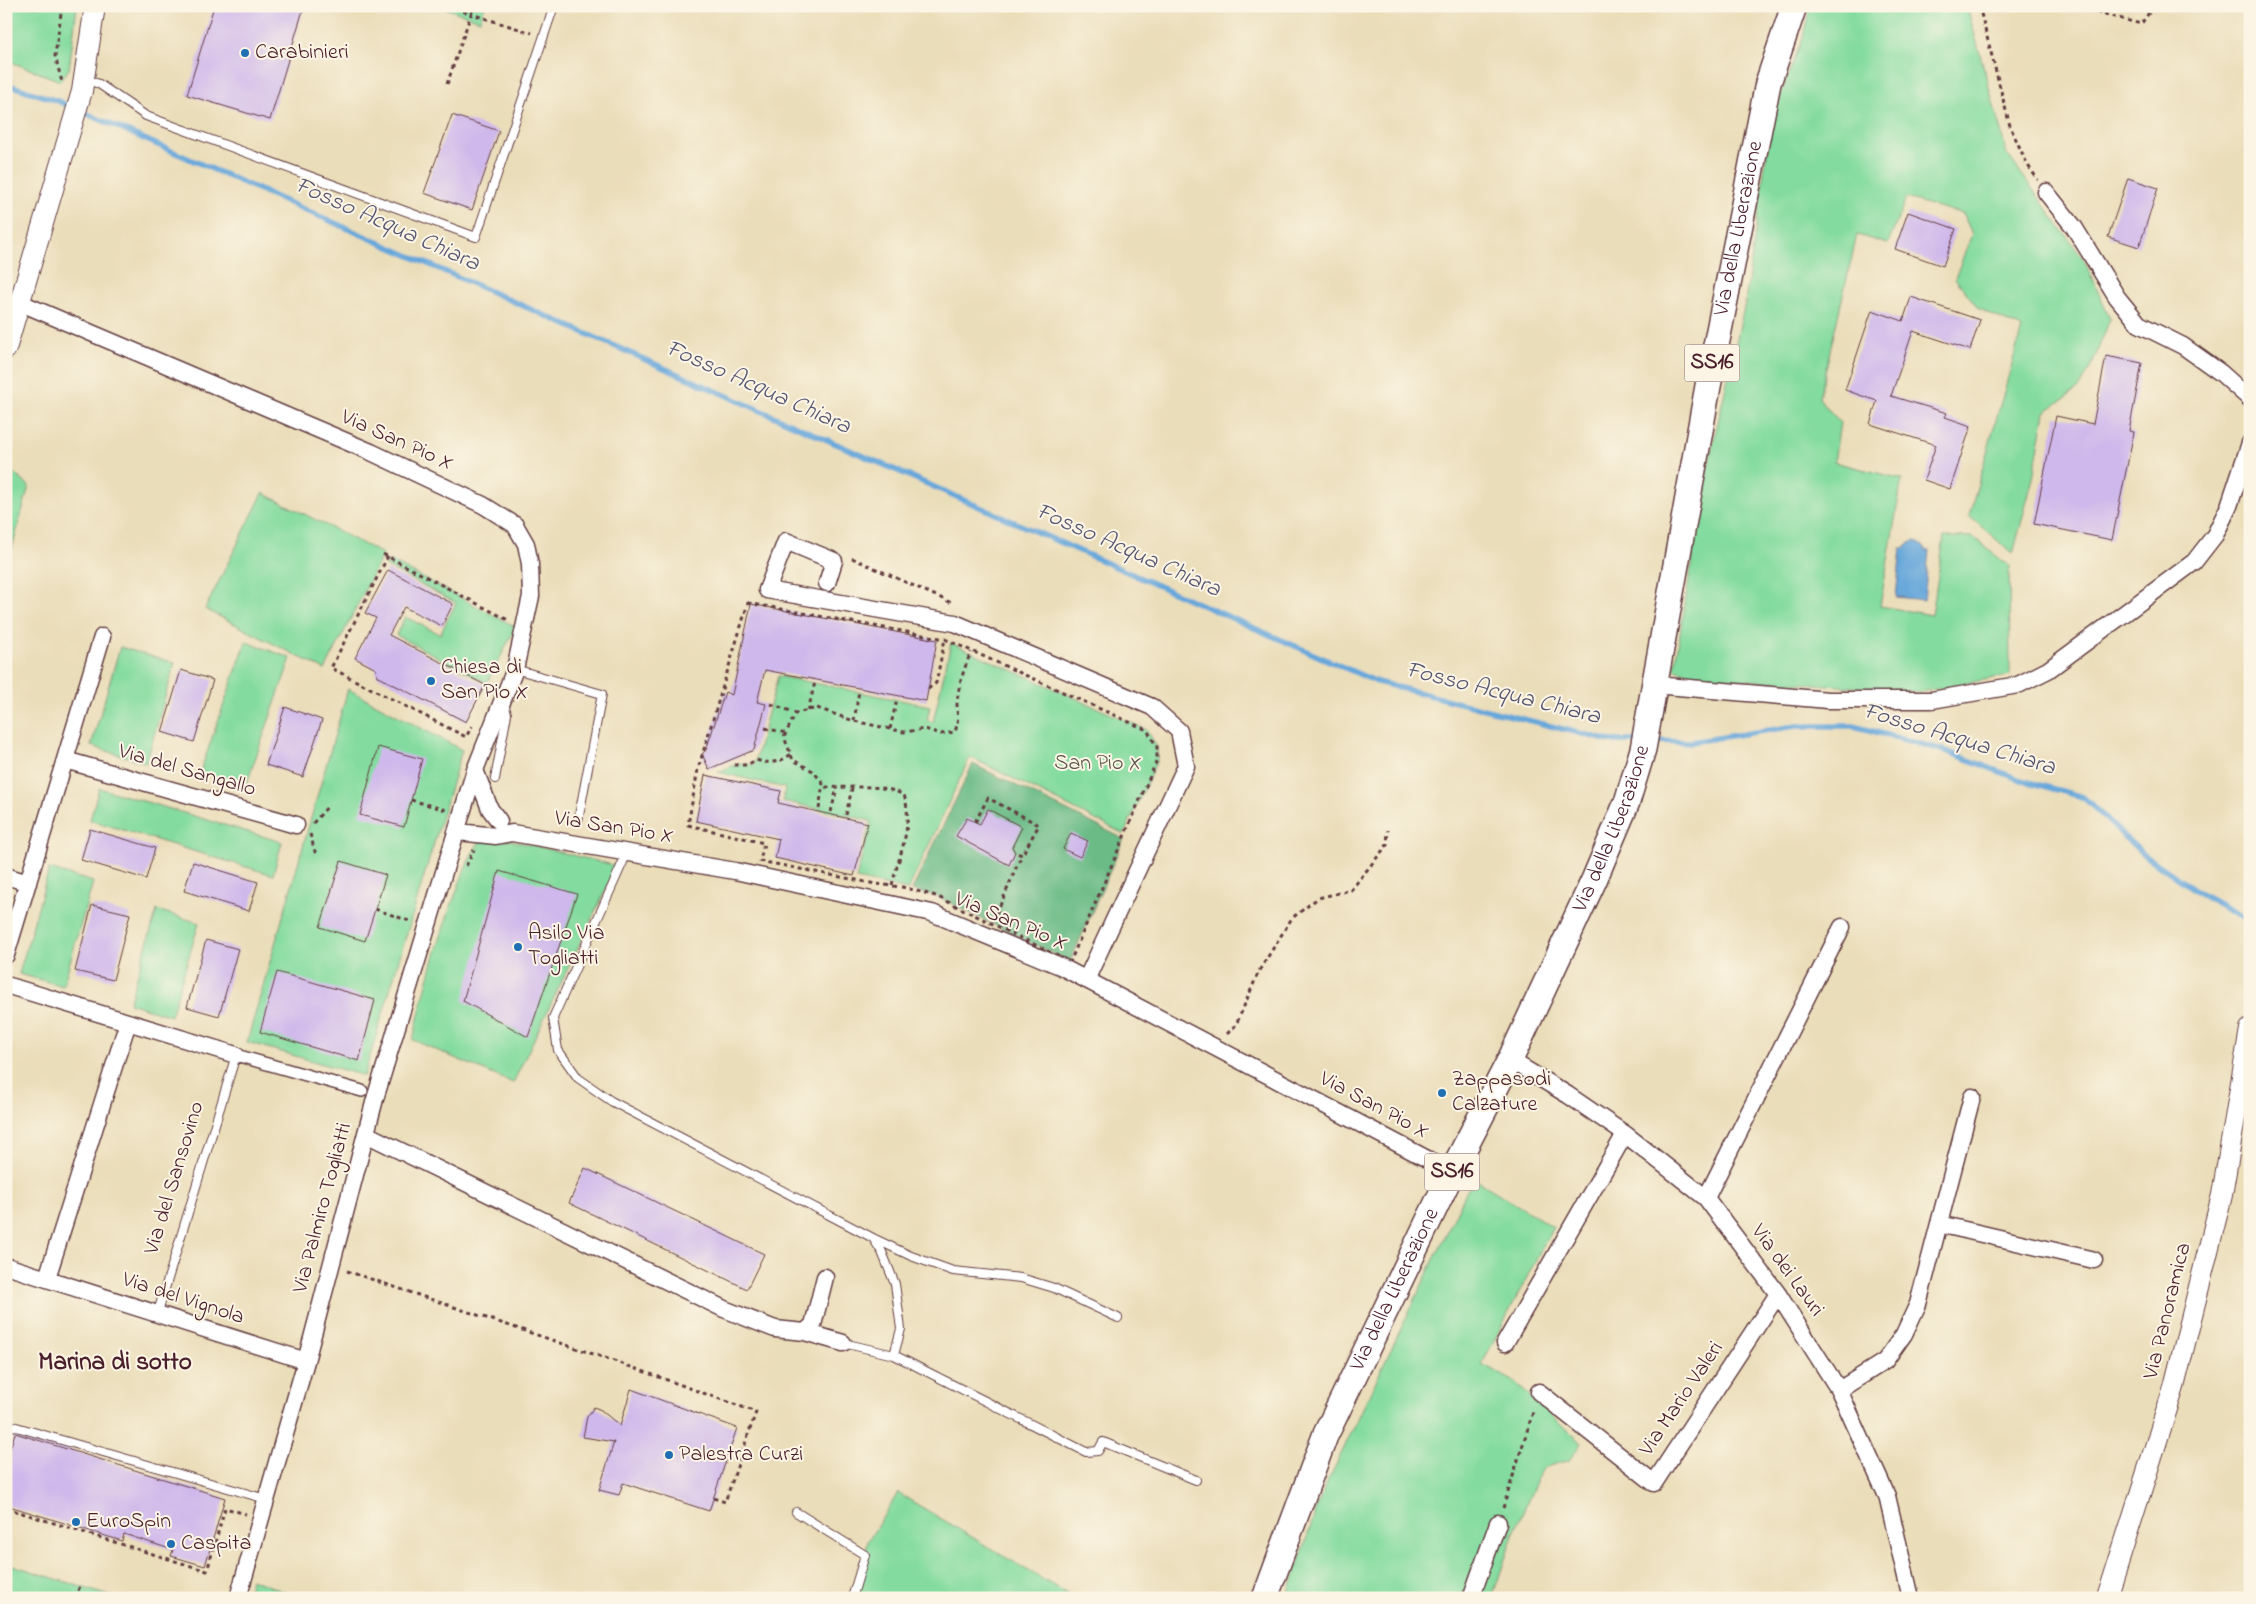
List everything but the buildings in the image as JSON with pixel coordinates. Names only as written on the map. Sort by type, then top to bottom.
[{"type":"main road","name":"Via della Liberazione","points":[[1265,1598],[1325,1436],[1452,1172],[1510,1060],[1624,811],[1643,749],[1648,725],[1708,386],[1766,93],[1794,6]]},
{"type":"street","points":[[6,349],[73,120],[76,85],[95,6]]},
{"type":"street","points":[[2046,192],[2074,227],[2117,297],[2139,324],[2184,346],[2221,373],[2250,399]]},
{"type":"street","name":"Via San Pio X","points":[[21,303],[371,452],[483,504],[515,525],[526,544],[530,564],[531,596],[515,669],[457,810],[458,832],[496,836],[512,833],[735,871],[932,913],[1060,966],[1452,1172]]},
{"type":"street","points":[[1655,685],[1828,700],[1932,700],[2018,685],[2048,670],[2194,562],[2215,534],[2229,506],[2250,443]]},
{"type":"street","points":[[827,583],[834,561],[786,541],[767,590],[955,623],[1152,707],[1179,730],[1186,766],[1086,980]]},
{"type":"street","points":[[6,955],[102,637]]},
{"type":"street","name":"Via del Sangallo","points":[[65,760],[302,827]]},
{"type":"street","points":[[475,770],[490,809],[512,833]]},
{"type":"street","points":[[457,810],[499,821]]},
{"type":"street","name":"Via Palmiro Togliatti","points":[[238,1598],[306,1361],[366,1134],[458,832]]},
{"type":"street","points":[[6,876],[28,883]]},
{"type":"street","points":[[1706,1198],[1842,927]]},
{"type":"street","points":[[6,985],[362,1091]]},
{"type":"street","points":[[47,1278],[128,1022]]},
{"type":"street","name":"Via Panoramica","points":[[2107,1598],[2177,1377],[2222,1195],[2250,1029]]},
{"type":"street","name":"Via dei Lauri","points":[[1510,1060],[1568,1095],[1625,1134],[1706,1198],[1778,1294],[1839,1390],[1887,1496],[1911,1598]]},
{"type":"street","points":[[1839,1390],[1885,1361],[1904,1334],[1918,1304],[1972,1097]]},
{"type":"street","points":[[366,1134],[724,1309],[775,1329],[805,1332],[843,1343]]},
{"type":"street","points":[[1505,1343],[1625,1134]]},
{"type":"street","points":[[1939,1224],[2094,1260]]},
{"type":"street","name":"Via del Vignola","points":[[6,1266],[306,1361]]},
{"type":"street","points":[[805,1332],[813,1325],[825,1277]]},
{"type":"street","name":"Via Mario Valeri","points":[[1539,1392],[1654,1482],[1778,1294]]},
{"type":"street","points":[[1470,1598],[1498,1523]]},
{"type":"lane","points":[[76,85],[99,84],[146,116],[476,237],[554,6]]},
{"type":"lane","points":[[515,669],[602,694],[578,821]]},
{"type":"lane","points":[[495,779],[507,714],[503,700]]},
{"type":"lane","points":[[627,853],[553,1018],[558,1050],[578,1078],[610,1101],[911,1256],[953,1271],[1021,1278],[1054,1288],[1118,1318]]},
{"type":"lane","name":"Via del Sansovino","points":[[157,1315],[236,1055]]},
{"type":"lane","points":[[873,1238],[882,1252],[896,1284],[901,1329],[894,1355]]},
{"type":"lane","points":[[843,1343],[894,1355],[1086,1452],[1098,1451],[1103,1442],[1196,1480]]},
{"type":"lane","points":[[6,1424],[266,1499]]},
{"type":"lane","points":[[796,1512],[865,1555],[852,1598]]},
{"type":"path","points":[[62,6],[55,56],[76,85]]},
{"type":"path","points":[[448,6],[532,33],[535,24]]},
{"type":"path","points":[[447,84],[474,6]]},
{"type":"path","points":[[1978,6],[2010,126],[2027,164],[2046,192]]},
{"type":"path","points":[[2073,6],[2141,24],[2154,6]]},
{"type":"path","points":[[383,554],[516,624]]},
{"type":"path","points":[[388,556],[331,668],[466,737],[476,717]]},
{"type":"path","points":[[748,603],[945,639],[1147,730],[1157,747],[1157,760],[1070,962],[936,896],[892,885],[760,861],[764,843],[688,825],[698,769],[718,698],[738,644],[748,603]]},
{"type":"path","points":[[928,689],[936,683],[945,639]]},
{"type":"path","points":[[771,704],[796,713],[817,708],[854,721],[904,732],[925,729],[942,734],[955,732],[959,720],[957,704],[962,676],[971,652]]},
{"type":"path","points":[[808,711],[815,682]]},
{"type":"path","points":[[854,721],[859,691]]},
{"type":"path","points":[[890,729],[897,699]]},
{"type":"path","points":[[796,713],[784,737],[790,754],[793,760],[813,771],[826,787],[852,788],[874,786],[890,788],[904,795],[909,808],[908,824],[892,885]]},
{"type":"path","points":[[765,728],[786,733]]},
{"type":"path","points":[[734,765],[747,765],[756,760],[767,763],[784,760],[790,754]]},
{"type":"path","points":[[819,809],[823,783]]},
{"type":"path","points":[[831,812],[837,788]]},
{"type":"path","points":[[846,815],[852,788]]},
{"type":"path","points":[[975,822],[988,798],[1039,825],[1014,871],[1004,901],[990,923]]},
{"type":"path","points":[[411,800],[457,810]]},
{"type":"path","points":[[302,827],[316,855]]},
{"type":"path","points":[[1210,1045],[1222,1039],[1236,1025],[1259,971],[1292,918],[1318,898],[1351,890],[1387,845],[1388,830]]},
{"type":"path","points":[[464,872],[475,848]]},
{"type":"path","points":[[1015,852],[1022,855]]},
{"type":"path","points":[[375,909],[415,923]]},
{"type":"path","points":[[343,1270],[620,1363],[756,1412],[725,1502],[713,1498]]},
{"type":"path","points":[[1498,1523],[1539,1392]]},
{"type":"path","points":[[6,1508],[207,1571],[225,1508],[261,1518]]},
{"type":"path","points":[[75,1598],[80,1586]]},
{"type":"green space","points":[[6,6],[77,6],[69,69],[60,81],[6,60]]},
{"type":"green space","points":[[438,6],[485,6],[480,20]]},
{"type":"green space","points":[[1810,6],[1967,6],[2007,154],[2084,260],[2110,319],[2091,368],[2077,390],[2045,412],[2033,478],[2013,554],[1969,516],[2022,328],[1979,309],[1955,278],[1972,234],[1963,214],[1906,198],[1888,244],[1857,235],[1819,398],[1840,423],[1834,462],[1902,479],[1880,606],[1932,615],[1944,537],[1973,537],[2009,566],[2010,675],[1921,692],[1706,678],[1674,669],[1708,466],[1745,303],[1772,117],[1803,37]]},
{"type":"green space","points":[[6,467],[29,486],[6,570]]},
{"type":"green space","points":[[263,493],[383,554],[325,670],[205,609]]},
{"type":"green space","points":[[389,560],[516,627],[487,683],[396,635],[405,617],[440,634],[456,603],[386,566]]},
{"type":"green space","points":[[246,642],[291,658],[245,788],[200,772]]},
{"type":"green space","name":"San Pio X","points":[[951,643],[1147,730],[1157,747],[1157,760],[1124,834],[970,757],[908,890],[856,879],[871,821],[783,801],[785,788],[718,772],[739,763],[754,765],[778,676],[930,706],[927,720],[933,722]]},
{"type":"green space","points":[[120,647],[175,663],[146,763],[91,746]]},
{"type":"green space","points":[[348,689],[462,750],[364,1076],[247,1042]]},
{"type":"green space","points":[[973,764],[1124,839],[1070,962],[936,896],[912,890]]},
{"type":"green space","points":[[99,788],[282,842],[273,875],[90,820]]},
{"type":"green space","points":[[510,840],[617,866],[513,1083],[413,1040],[438,946],[450,908],[470,858],[480,841]]},
{"type":"green space","points":[[49,869],[93,882],[63,986],[19,974]]},
{"type":"green space","points":[[157,910],[199,923],[171,1016],[129,1003]]},
{"type":"green space","points":[[1473,1178],[1553,1227],[1482,1364],[1513,1381],[1582,1443],[1569,1460],[1542,1468],[1513,1535],[1492,1598],[1287,1598],[1320,1498]]},
{"type":"green space","points":[[898,1493],[1074,1598],[858,1598],[868,1541]]},
{"type":"green space","points":[[6,1563],[116,1598],[6,1598]]},
{"type":"green space","points":[[251,1579],[301,1598],[245,1598]]},
{"type":"water","points":[[1915,541],[1923,546],[1925,550],[1929,551],[1924,600],[1896,597],[1901,548],[1905,548]]},
{"type":"waterway","name":"Fosso Acqua Chiara","points":[[6,84],[58,101],[1377,682],[1610,741],[1639,741]]},
{"type":"waterway","name":"Fosso Acqua Chiara","points":[[1651,741],[1691,742],[1796,726],[1854,726],[1943,750],[2021,780],[2083,797],[2143,854],[2204,896],[2250,921]]},
{"type":"place","name":"Carabinieri","points":[[245,53]]},
{"type":"place","name":"Chiesa di San Pio X","points":[[431,681]]},
{"type":"place","name":"Asilo Via Togliatti","points":[[518,947]]},
{"type":"place","name":"Zappasodi Calzature","points":[[1442,1093]]},
{"type":"place","name":"Palestra Curzi","points":[[669,1455]]},
{"type":"place","name":"EuroSpin","points":[[76,1522]]},
{"type":"place","name":"Caspita","points":[[171,1544]]},
{"type":"district","name":"Marina di sotto","points":[[115,1363]]}]
